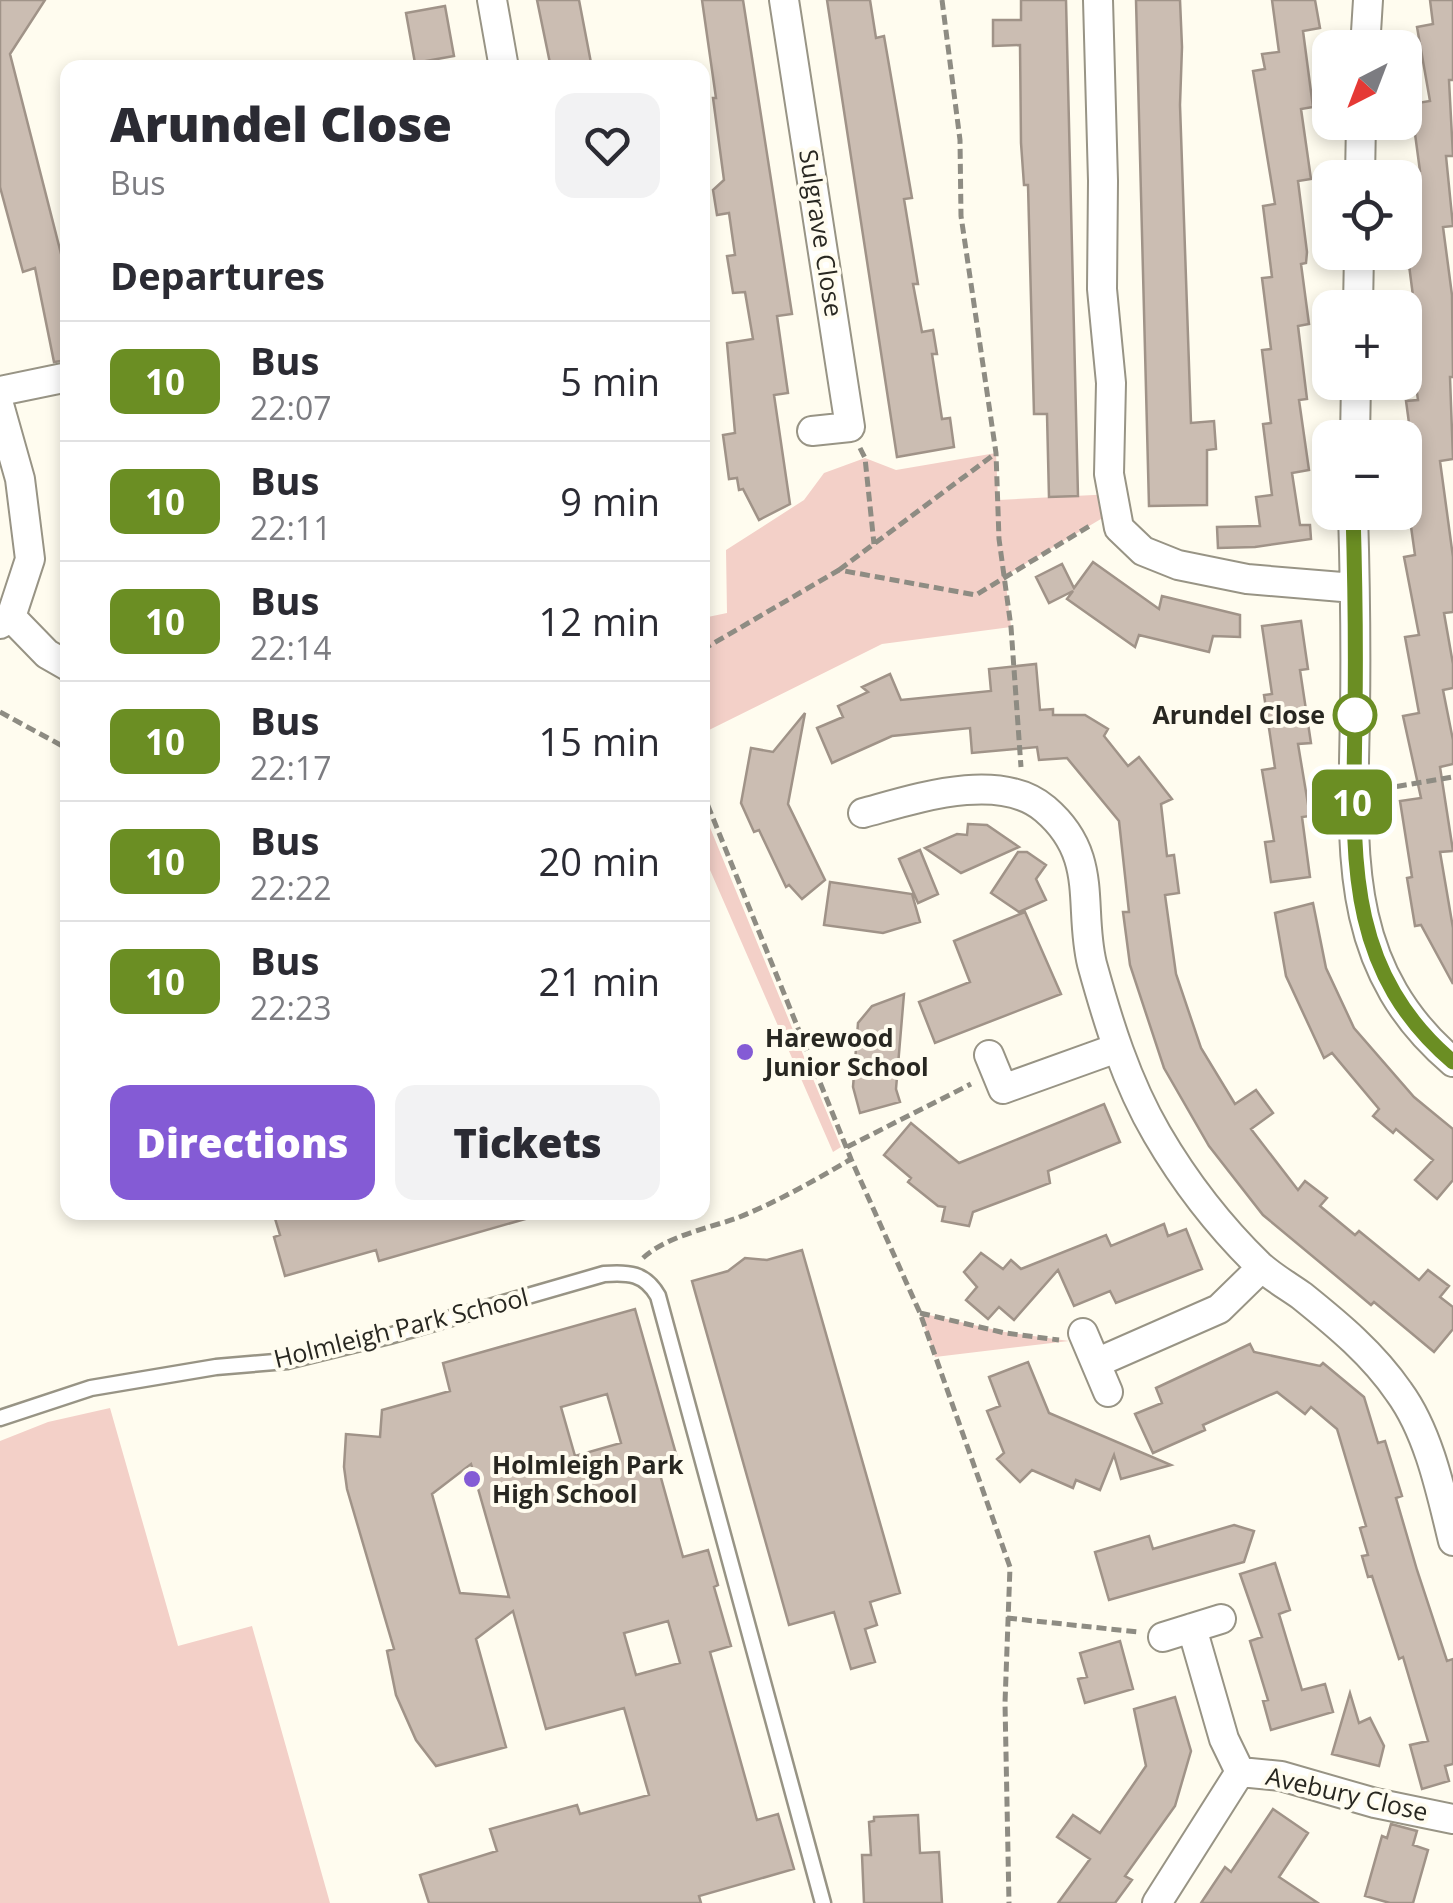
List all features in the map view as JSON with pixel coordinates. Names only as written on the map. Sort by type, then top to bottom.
[{"type":"street","points":[[492,0],[503,60]]},
{"type":"street","name":"Sulgrave Close","points":[[784,0],[850,428]]},
{"type":"street","points":[[1098,0],[1102,290],[1110,383],[1108,474],[1119,528],[1143,552],[1178,565],[1247,578],[1354,588]]},
{"type":"street","points":[[1366,30],[1368,0]]},
{"type":"street","points":[[0,391],[60,378]]},
{"type":"street","points":[[0,408],[20,479],[30,559],[6,620],[60,661]]},
{"type":"street","points":[[812,431],[850,428]]},
{"type":"street","points":[[1354,530],[1353,849],[1362,913],[1382,975],[1408,1016],[1453,1062]]},
{"type":"street","points":[[863,813],[950,789],[1024,794],[1048,811],[1074,845],[1087,885],[1091,958],[1116,1048],[1156,1132],[1202,1204],[1262,1268],[1364,1347],[1402,1394],[1445,1469],[1453,1541]]},
{"type":"street","points":[[992,1063],[1003,1088],[1116,1048]]},
{"type":"street","points":[[1108,1392],[1088,1346],[1219,1309],[1262,1268]]},
{"type":"street","points":[[1153,1634],[1220,1619]]},
{"type":"street","name":"Avebury Close","points":[[1192,1628],[1224,1739],[1240,1772]]},
{"type":"street","name":"Avebury Close","points":[[1240,1772],[1281,1776],[1453,1820]]},
{"type":"street","name":"Avebury Close","points":[[1156,1903],[1240,1772]]},
{"type":"lane","name":"Holmleigh Park School","points":[[0,1418],[91,1388],[216,1367],[287,1360],[389,1336],[604,1274],[627,1272]]},
{"type":"lane","points":[[627,1272],[652,1285],[658,1296],[823,1903]]},
{"type":"path","points":[[942,0],[960,140],[960,216],[996,453],[999,539],[1024,794]]},
{"type":"path","points":[[850,428],[865,458],[874,544]]},
{"type":"path","points":[[710,645],[840,570],[996,453]]},
{"type":"path","points":[[840,570],[976,595],[1116,510]]},
{"type":"path","points":[[0,712],[60,745]]},
{"type":"path","points":[[1352,790],[1453,777]]},
{"type":"path","points":[[710,811],[851,1160],[920,1313],[1010,1567],[1006,1819],[1009,1903]]},
{"type":"path","points":[[846,1147],[992,1063]]},
{"type":"path","points":[[627,1272],[655,1247],[741,1216],[851,1160]]},
{"type":"path","points":[[920,1313],[1088,1346]]},
{"type":"path","points":[[1007,1618],[1153,1634]]},
{"type":"shaded area","points":[[996,453],[998,500],[1113,494],[1116,510],[1005,576],[1011,627],[882,644],[710,730],[710,617],[727,613],[726,550],[804,500],[824,473],[865,458],[896,470]]},
{"type":"shaded area","points":[[710,828],[841,1147],[833,1152],[710,870]]},
{"type":"shaded area","points":[[920,1313],[1005,1332],[1069,1341],[935,1357]]},
{"type":"shaded area","points":[[110,1408],[178,1646],[252,1626],[330,1903],[0,1903],[0,1441],[48,1422]]},
{"type":"building","points":[[0,0],[45,0],[10,54],[60,250],[60,361],[54,362],[35,268],[23,272],[0,187]]},
{"type":"building","points":[[537,0],[579,0],[590,60],[549,60]]},
{"type":"building","points":[[702,0],[743,0],[792,314],[777,316],[788,393],[774,395],[790,504],[759,520],[743,489],[739,490],[737,478],[729,479],[723,435],[735,433],[727,343],[753,339],[745,292],[733,293],[727,256],[735,255],[729,213],[717,215],[713,190],[724,180]]},
{"type":"building","points":[[827,0],[870,0],[876,38],[884,36],[912,198],[904,199],[918,284],[913,284],[922,332],[933,330],[937,354],[932,354],[942,419],[950,418],[954,447],[897,457]]},
{"type":"building","points":[[1021,0],[1066,0],[1078,496],[1049,497],[1047,414],[1034,414],[1020,45],[993,46],[993,20],[1021,20]]},
{"type":"building","points":[[1136,0],[1180,0],[1191,423],[1214,421],[1216,449],[1207,450],[1207,505],[1149,506]]},
{"type":"building","points":[[1272,0],[1315,0],[1320,28],[1303,31],[1312,107],[1301,109],[1311,179],[1298,181],[1307,252],[1306,263],[1301,264],[1309,324],[1298,326],[1307,399],[1299,400],[1309,470],[1292,473],[1300,525],[1310,525],[1311,539],[1218,548],[1217,527],[1260,526],[1256,497],[1272,495],[1263,424],[1271,423],[1262,350],[1271,349],[1262,278],[1272,277],[1263,206],[1275,204],[1253,71],[1265,69],[1262,54],[1279,52]]},
{"type":"building","points":[[1430,0],[1453,0],[1453,80],[1449,80],[1453,156],[1446,156],[1453,226],[1443,227],[1452,295],[1453,459],[1440,461],[1453,557],[1453,612],[1444,613],[1453,688],[1443,690],[1453,740],[1453,764],[1440,767],[1453,851],[1440,852],[1453,928],[1453,984],[1421,925],[1415,926],[1400,801],[1421,798],[1403,716],[1419,713],[1405,637],[1419,635],[1404,557],[1415,555],[1411,530],[1422,530],[1422,420],[1409,420],[1406,401],[1422,400],[1422,290],[1412,290],[1410,270],[1422,270],[1422,160],[1419,160],[1416,140],[1422,140],[1422,102],[1430,101],[1422,30],[1417,27],[1433,24]]},
{"type":"building","points":[[445,6],[454,56],[414,60],[406,13]]},
{"type":"building","points":[[1093,562],[1159,609],[1162,596],[1240,615],[1240,637],[1213,636],[1209,652],[1139,635],[1135,647],[1067,599],[1073,591],[1049,603],[1036,577],[1062,564],[1074,588]]},
{"type":"building","points":[[1301,621],[1308,669],[1300,670],[1311,743],[1298,744],[1310,816],[1302,817],[1310,877],[1271,882],[1265,842],[1274,841],[1262,770],[1275,768],[1264,695],[1272,694],[1262,626]]},
{"type":"building","points":[[1036,664],[1040,710],[1053,709],[1053,715],[1085,715],[1108,729],[1104,736],[1128,766],[1139,757],[1172,799],[1161,804],[1167,856],[1174,855],[1179,893],[1165,895],[1176,974],[1201,1048],[1235,1104],[1256,1090],[1273,1113],[1251,1129],[1298,1190],[1305,1181],[1327,1198],[1320,1206],[1355,1235],[1359,1231],[1419,1280],[1428,1270],[1449,1286],[1440,1297],[1453,1307],[1453,1329],[1434,1352],[1263,1215],[1209,1146],[1164,1068],[1130,965],[1123,912],[1129,912],[1119,821],[1067,758],[1039,760],[1037,747],[972,753],[970,728],[892,736],[832,763],[817,728],[843,717],[838,706],[868,692],[862,687],[890,674],[901,700],[991,691],[989,669]]},
{"type":"building","points":[[805,713],[788,804],[825,880],[802,899],[789,885],[786,887],[759,830],[754,832],[741,803],[751,748],[773,752]]},
{"type":"building","points":[[968,824],[987,825],[1019,847],[961,873],[925,848],[957,834],[967,835]]},
{"type":"building","points":[[920,850],[938,894],[918,903],[899,859]]},
{"type":"building","points":[[1018,852],[1027,852],[1046,865],[1036,879],[1046,900],[1019,912],[991,893]]},
{"type":"building","points":[[830,882],[912,894],[920,922],[883,933],[824,925]]},
{"type":"building","points":[[1313,903],[1326,968],[1354,1028],[1414,1097],[1453,1129],[1453,1180],[1437,1199],[1415,1180],[1433,1160],[1396,1129],[1393,1133],[1373,1116],[1379,1109],[1332,1053],[1324,1058],[1286,976],[1275,913]]},
{"type":"building","points":[[1025,912],[1061,994],[935,1043],[919,1002],[970,982],[954,941]]},
{"type":"building","points":[[904,994],[896,1089],[900,1102],[860,1113],[853,1087],[858,1023],[872,1006]]},
{"type":"building","points":[[1104,1104],[1120,1142],[1048,1171],[1050,1183],[973,1212],[969,1226],[942,1221],[945,1207],[938,1206],[908,1182],[911,1178],[884,1155],[911,1123],[959,1163]]},
{"type":"building","points":[[275,1220],[522,1220],[379,1261],[376,1250],[285,1276],[274,1237],[280,1235]]},
{"type":"building","points":[[1164,1224],[1168,1236],[1186,1229],[1202,1269],[1116,1303],[1110,1291],[1074,1306],[1058,1270],[1014,1320],[999,1307],[988,1319],[966,1300],[977,1287],[964,1272],[981,1253],[1003,1269],[1011,1260],[1021,1269],[1106,1235],[1111,1246]]},
{"type":"building","points":[[802,1250],[900,1593],[870,1602],[877,1625],[865,1629],[875,1662],[851,1669],[834,1612],[789,1625],[692,1281],[728,1271],[745,1258],[767,1260]]},
{"type":"building","points":[[635,1309],[678,1461],[658,1467],[683,1557],[708,1550],[718,1585],[714,1587],[731,1646],[710,1652],[757,1820],[778,1814],[794,1869],[699,1896],[701,1903],[429,1903],[420,1875],[497,1851],[490,1829],[577,1805],[580,1814],[649,1795],[624,1708],[546,1729],[513,1611],[476,1639],[506,1747],[436,1766],[416,1740],[396,1695],[387,1651],[394,1649],[347,1489],[346,1434],[380,1437],[382,1410],[450,1391],[443,1363]],"holes":[[[607,1394],[621,1443],[575,1456],[561,1407]],[[471,1464],[509,1597],[460,1593],[432,1494]],[[668,1621],[680,1663],[636,1675],[624,1633]]]},
{"type":"building","points":[[1250,1344],[1254,1352],[1320,1366],[1323,1363],[1364,1397],[1378,1443],[1385,1441],[1402,1496],[1396,1498],[1417,1570],[1447,1661],[1453,1659],[1453,1764],[1445,1766],[1449,1781],[1422,1789],[1410,1745],[1428,1741],[1403,1657],[1399,1659],[1372,1576],[1368,1577],[1362,1556],[1368,1555],[1360,1528],[1366,1526],[1337,1429],[1311,1407],[1305,1414],[1277,1392],[1203,1425],[1205,1430],[1153,1453],[1135,1414],[1162,1403],[1156,1388]]},
{"type":"building","points":[[1028,1362],[1049,1413],[1171,1465],[1121,1479],[1114,1455],[1100,1490],[1076,1480],[1073,1488],[1032,1470],[1020,1482],[997,1459],[1004,1453],[987,1411],[1000,1406],[989,1377]]},
{"type":"building","points":[[1234,1525],[1254,1531],[1244,1562],[1109,1600],[1095,1552],[1149,1536],[1153,1549]]},
{"type":"building","points":[[1275,1563],[1290,1610],[1279,1614],[1302,1690],[1325,1684],[1333,1712],[1271,1730],[1263,1701],[1268,1700],[1250,1641],[1262,1637],[1240,1574]]},
{"type":"building","points":[[1120,1641],[1133,1689],[1085,1703],[1078,1679],[1087,1677],[1080,1653]]},
{"type":"building","points":[[1350,1693],[1359,1723],[1370,1718],[1384,1746],[1379,1766],[1332,1754]]},
{"type":"building","points":[[1175,1697],[1191,1751],[1175,1806],[1125,1876],[1132,1880],[1115,1903],[1058,1903],[1090,1859],[1057,1837],[1073,1815],[1100,1833],[1146,1766],[1134,1709]]},
{"type":"building","points":[[1273,1809],[1308,1833],[1279,1877],[1318,1903],[1201,1903],[1225,1867],[1231,1872]]},
{"type":"building","points":[[918,1815],[920,1853],[939,1852],[942,1903],[864,1903],[862,1855],[871,1855],[869,1822],[874,1817]]},
{"type":"building","points":[[1391,1824],[1417,1831],[1413,1845],[1428,1850],[1413,1903],[1390,1903],[1365,1896],[1382,1836],[1387,1838]]},
{"type":"bus line","name":"10","points":[[1353,530],[1353,849],[1362,913],[1382,975],[1408,1016],[1453,1062]]},
{"type":"place","name":"Arundel Close","points":[[1355,715]]},
{"type":"place","name":"Harewood Junior School","points":[[745,1052]]},
{"type":"place","name":"Holmleigh Park High School","points":[[472,1479]]}]
